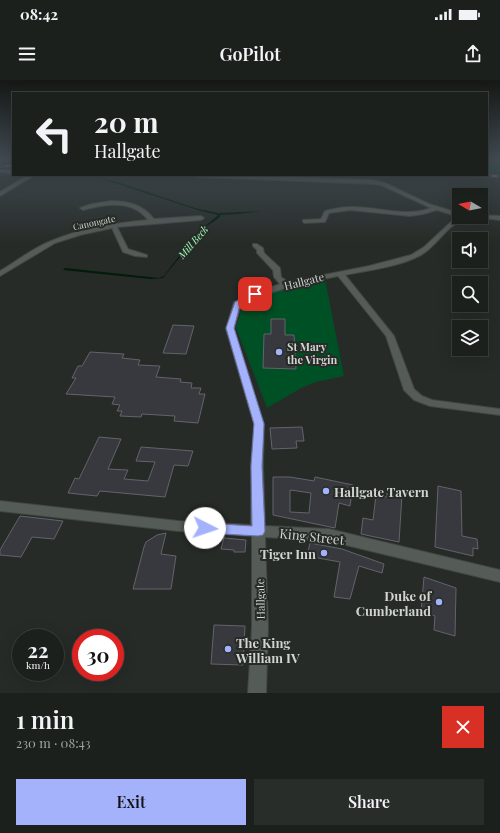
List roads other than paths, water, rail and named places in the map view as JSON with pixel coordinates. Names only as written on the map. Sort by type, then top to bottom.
[{"type":"street","points":[[0,194],[12,187]]},
{"type":"street","points":[[389,187],[436,208],[452,213]]},
{"type":"street","points":[[82,208],[106,200],[128,204],[144,210],[152,221]]},
{"type":"street","points":[[305,221],[323,221],[327,212],[350,208],[421,214],[436,208]]},
{"type":"street","name":"Canongate","points":[[0,274],[45,246],[60,239],[81,233],[152,221],[202,218]]},
{"type":"street","points":[[488,218],[500,218]]},
{"type":"street","name":"Hallgate","points":[[257,693],[260,627],[257,466],[259,424],[230,328],[237,304],[255,294],[287,285],[415,256],[430,245],[452,223]]},
{"type":"street","points":[[114,227],[119,234],[121,246],[127,253],[145,257]]},
{"type":"street","points":[[261,247],[260,254],[277,270],[276,275],[278,279],[287,285]]},
{"type":"street","points":[[339,273],[390,336],[409,390],[418,398],[430,403],[500,412]]},
{"type":"street","name":"King Street","points":[[0,506],[178,526],[329,535],[500,576]]},
{"type":"place","name":"St Mary the Virgin","points":[[279,352]]},
{"type":"place","name":"Hallgate Tavern","points":[[326,491]]},
{"type":"place","name":"Tiger Inn","points":[[324,553]]},
{"type":"place","name":"Duke of Cumberland","points":[[439,602]]},
{"type":"place","name":"The King William IV","points":[[228,649]]},
{"type":"water label","name":"Mill Beck","points":[[193,242]]}]
